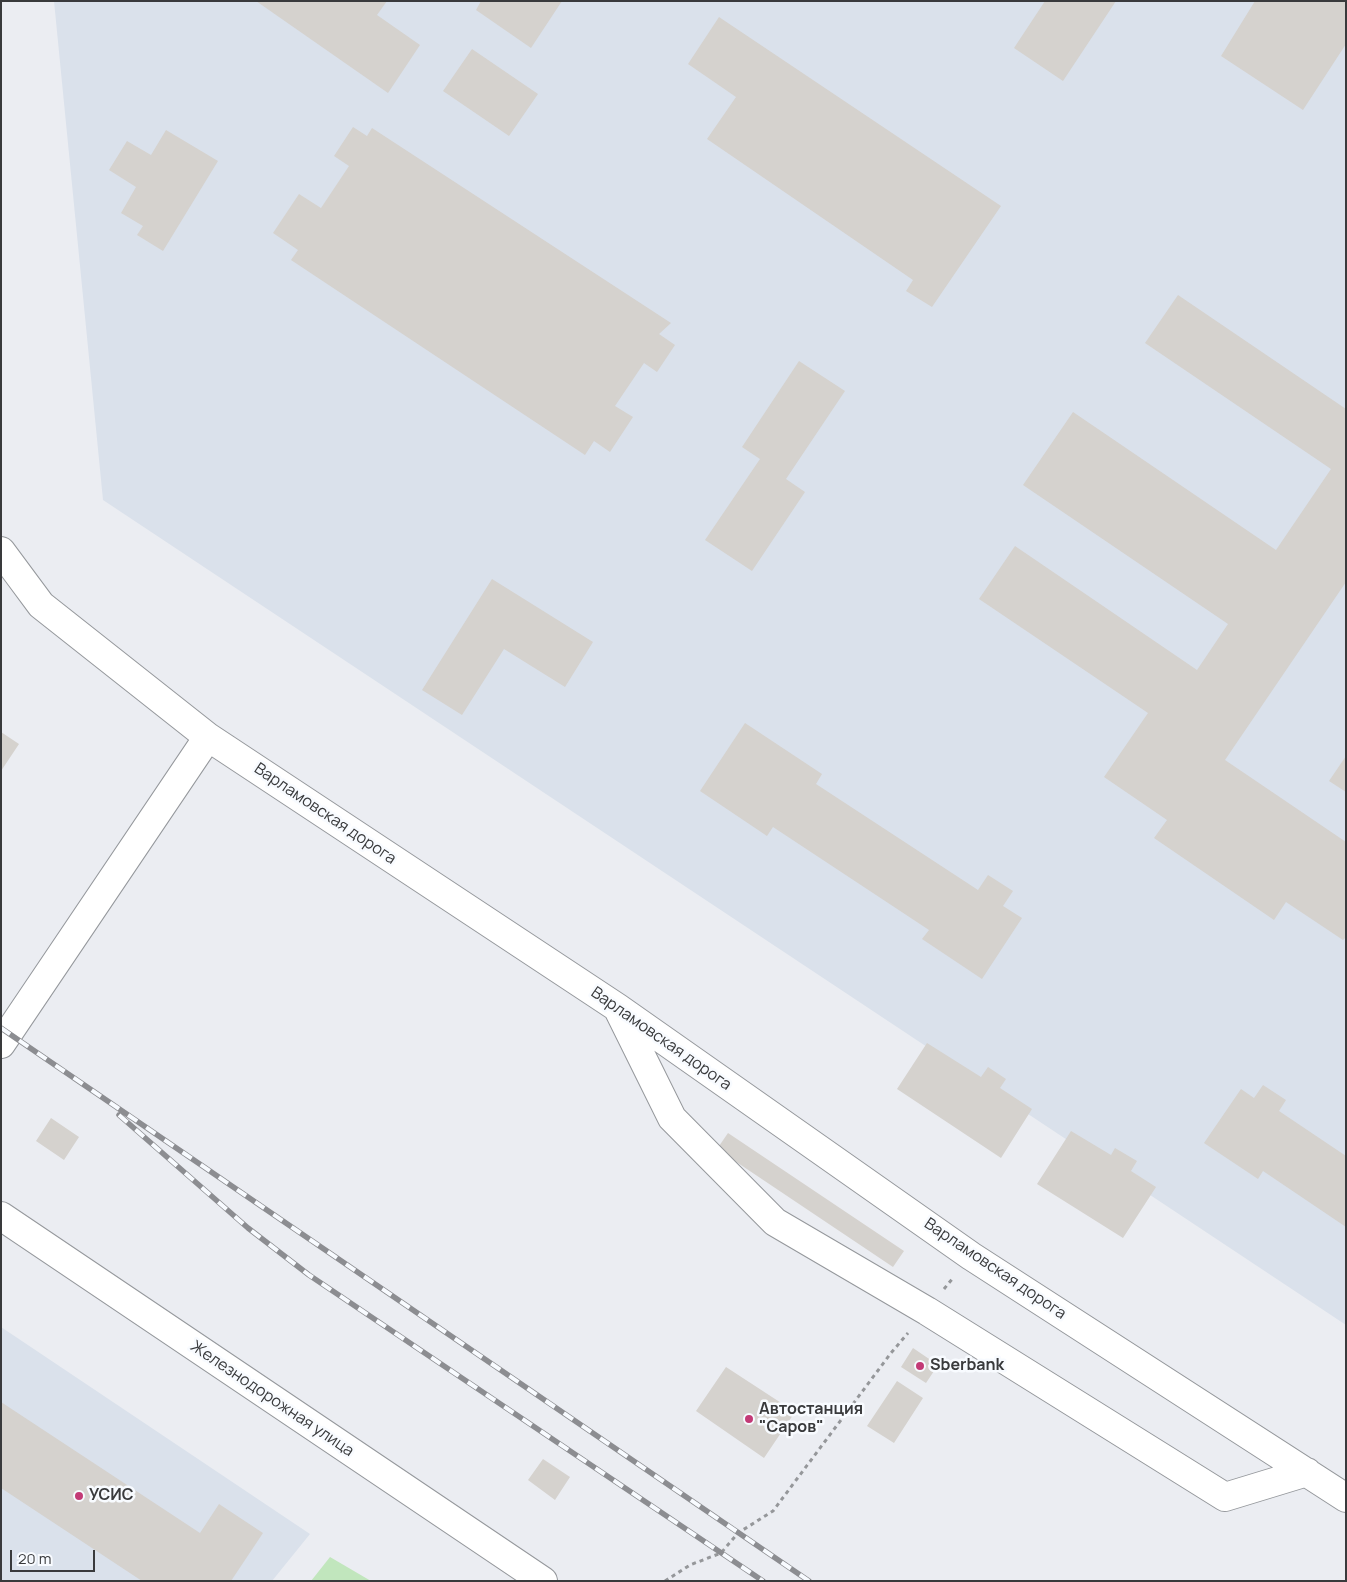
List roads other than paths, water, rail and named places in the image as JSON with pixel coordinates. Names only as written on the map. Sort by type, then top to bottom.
[{"type":"street","name":"Варламовская дорога","points":[[1,551],[41,605],[208,736],[618,1008],[971,1256],[1346,1498]]},
{"type":"street","points":[[1,1044],[208,736]]},
{"type":"street","points":[[618,1008],[672,1118],[775,1222],[927,1311],[1225,1497],[1306,1472]]},
{"type":"street","name":"Железнодорожная улица","points":[[1,1216],[543,1581]]},
{"type":"railway","points":[[1,1028],[809,1581]]},
{"type":"railway","points":[[119,1115],[248,1228],[309,1275],[763,1581]]},
{"type":"place","name":"Sberbank","points":[[920,1366]]},
{"type":"place","name":"Автостанция \"Саров\"","points":[[749,1419]]},
{"type":"place","name":"УСИС","points":[[79,1496]]}]
